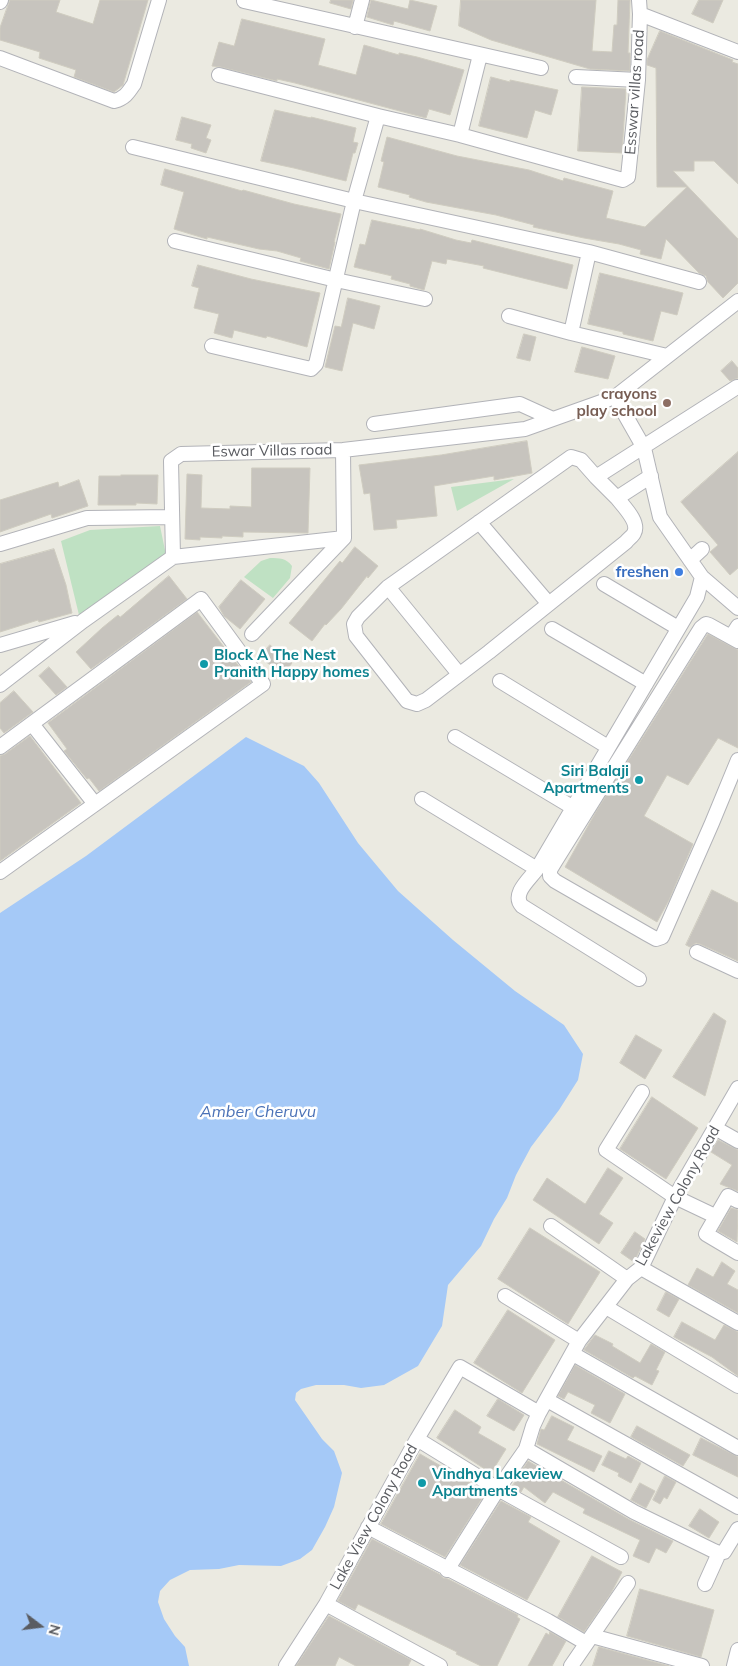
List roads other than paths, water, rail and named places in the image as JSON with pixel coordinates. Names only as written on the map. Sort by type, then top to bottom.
[{"type":"street","points":[[0,58],[114,101],[121,99],[128,94],[134,84],[159,0]]},
{"type":"street","points":[[244,0],[355,27],[541,68]]},
{"type":"street","points":[[355,27],[362,0]]},
{"type":"street","points":[[639,7],[738,52]]},
{"type":"street","name":"Esswar villas road","points":[[460,135],[623,180],[628,177],[638,80],[639,7]]},
{"type":"street","points":[[219,75],[460,135],[480,55]]},
{"type":"street","points":[[576,77],[638,80]]},
{"type":"street","points":[[212,346],[311,369],[316,364],[354,201],[378,116]]},
{"type":"street","points":[[133,147],[354,201],[589,252],[699,282]]},
{"type":"street","points":[[174,242],[425,299]]},
{"type":"street","points":[[571,333],[589,252]]},
{"type":"street","points":[[733,305],[738,319]]},
{"type":"street","name":"Eswar Villas road","points":[[173,557],[170,461],[181,454],[343,450],[525,429],[615,397],[733,305]]},
{"type":"street","points":[[509,316],[667,356]]},
{"type":"street","points":[[596,477],[737,388]]},
{"type":"street","points":[[615,397],[644,448],[660,517],[702,577],[738,608]]},
{"type":"street","points":[[374,424],[520,404],[553,419]]},
{"type":"street","points":[[252,634],[344,538],[343,450]]},
{"type":"street","points":[[571,457],[581,460],[596,477],[634,520],[636,527],[634,533],[626,542],[490,652],[426,700],[416,704],[407,701],[356,636],[354,624],[358,617],[388,588],[571,457]]},
{"type":"street","points":[[616,498],[650,476]]},
{"type":"street","points":[[0,544],[87,518],[172,517]]},
{"type":"street","points":[[479,522],[549,604]]},
{"type":"street","points":[[0,685],[83,621],[173,557],[344,538]]},
{"type":"street","points":[[690,560],[702,548]]},
{"type":"street","points":[[639,979],[522,906],[518,895],[537,869],[697,597],[702,577]]},
{"type":"street","points":[[604,584],[678,628]]},
{"type":"street","points":[[388,588],[459,674]]},
{"type":"street","points":[[0,747],[201,600],[263,684],[0,872]]},
{"type":"street","points":[[0,645],[83,621]]},
{"type":"street","points":[[736,635],[706,624],[701,628],[556,860],[550,870],[550,876],[656,939],[662,937],[738,760]]},
{"type":"street","points":[[552,629],[646,684]]},
{"type":"street","points":[[500,681],[608,748]]},
{"type":"street","points":[[32,724],[95,804]]},
{"type":"street","points":[[455,738],[572,807]]},
{"type":"street","points":[[422,798],[537,869]]},
{"type":"street","points":[[697,952],[738,971]]},
{"type":"street","name":"Lakeview Colony Road","points":[[526,1449],[532,1426],[579,1341],[627,1280],[641,1268],[675,1197],[738,1088]]},
{"type":"street","points":[[642,1092],[606,1150],[675,1197],[715,1216]]},
{"type":"street","points":[[715,1128],[738,1140]]},
{"type":"street","points":[[738,1201],[728,1196],[706,1234],[738,1253]]},
{"type":"street","points":[[550,1226],[627,1280]]},
{"type":"street","points":[[641,1268],[738,1323]]},
{"type":"street","points":[[505,1296],[579,1341]]},
{"type":"street","points":[[606,1307],[738,1386]]},
{"type":"street","points":[[572,1354],[738,1448]]},
{"type":"street","name":"Lake View Colony Road","points":[[286,1666],[326,1604],[417,1439],[460,1367],[539,1413]]},
{"type":"street","points":[[547,1400],[738,1507]]},
{"type":"street","points":[[417,1439],[498,1489],[621,1557]]},
{"type":"street","points":[[447,1570],[498,1489],[526,1449],[634,1512],[720,1553]]},
{"type":"street","points":[[368,1527],[447,1570],[548,1621],[589,1639],[702,1666]]},
{"type":"street","points":[[705,1584],[720,1553],[724,1552],[738,1529]]},
{"type":"street","points":[[571,1666],[628,1583]]},
{"type":"street","points":[[326,1604],[440,1666]]},
{"type":"street","points":[[734,1666],[738,1650]]},
{"type":"water","name":"Amber Cheruvu","points":[[246,737],[304,766],[319,783],[358,843],[398,891],[453,940],[515,991],[564,1025],[583,1054],[578,1080],[559,1110],[531,1147],[516,1175],[507,1198],[481,1246],[448,1285],[442,1326],[418,1366],[384,1385],[361,1388],[344,1385],[316,1385],[301,1389],[296,1393],[295,1400],[322,1439],[334,1451],[342,1473],[334,1507],[312,1550],[300,1559],[281,1566],[239,1565],[219,1569],[190,1570],[170,1580],[160,1591],[158,1602],[164,1619],[185,1647],[189,1666],[0,1666],[0,913],[86,856]]},
{"type":"place","name":"crayons play school","points":[[667,403]]},
{"type":"place","name":"freshen","points":[[679,572]]},
{"type":"place","name":"Block A The Nest Pranith Happy homes","points":[[204,664]]},
{"type":"place","name":"Siri Balaji Apartments","points":[[639,780]]},
{"type":"place","name":"Vindhya Lakeview Apartments","points":[[422,1483]]}]
